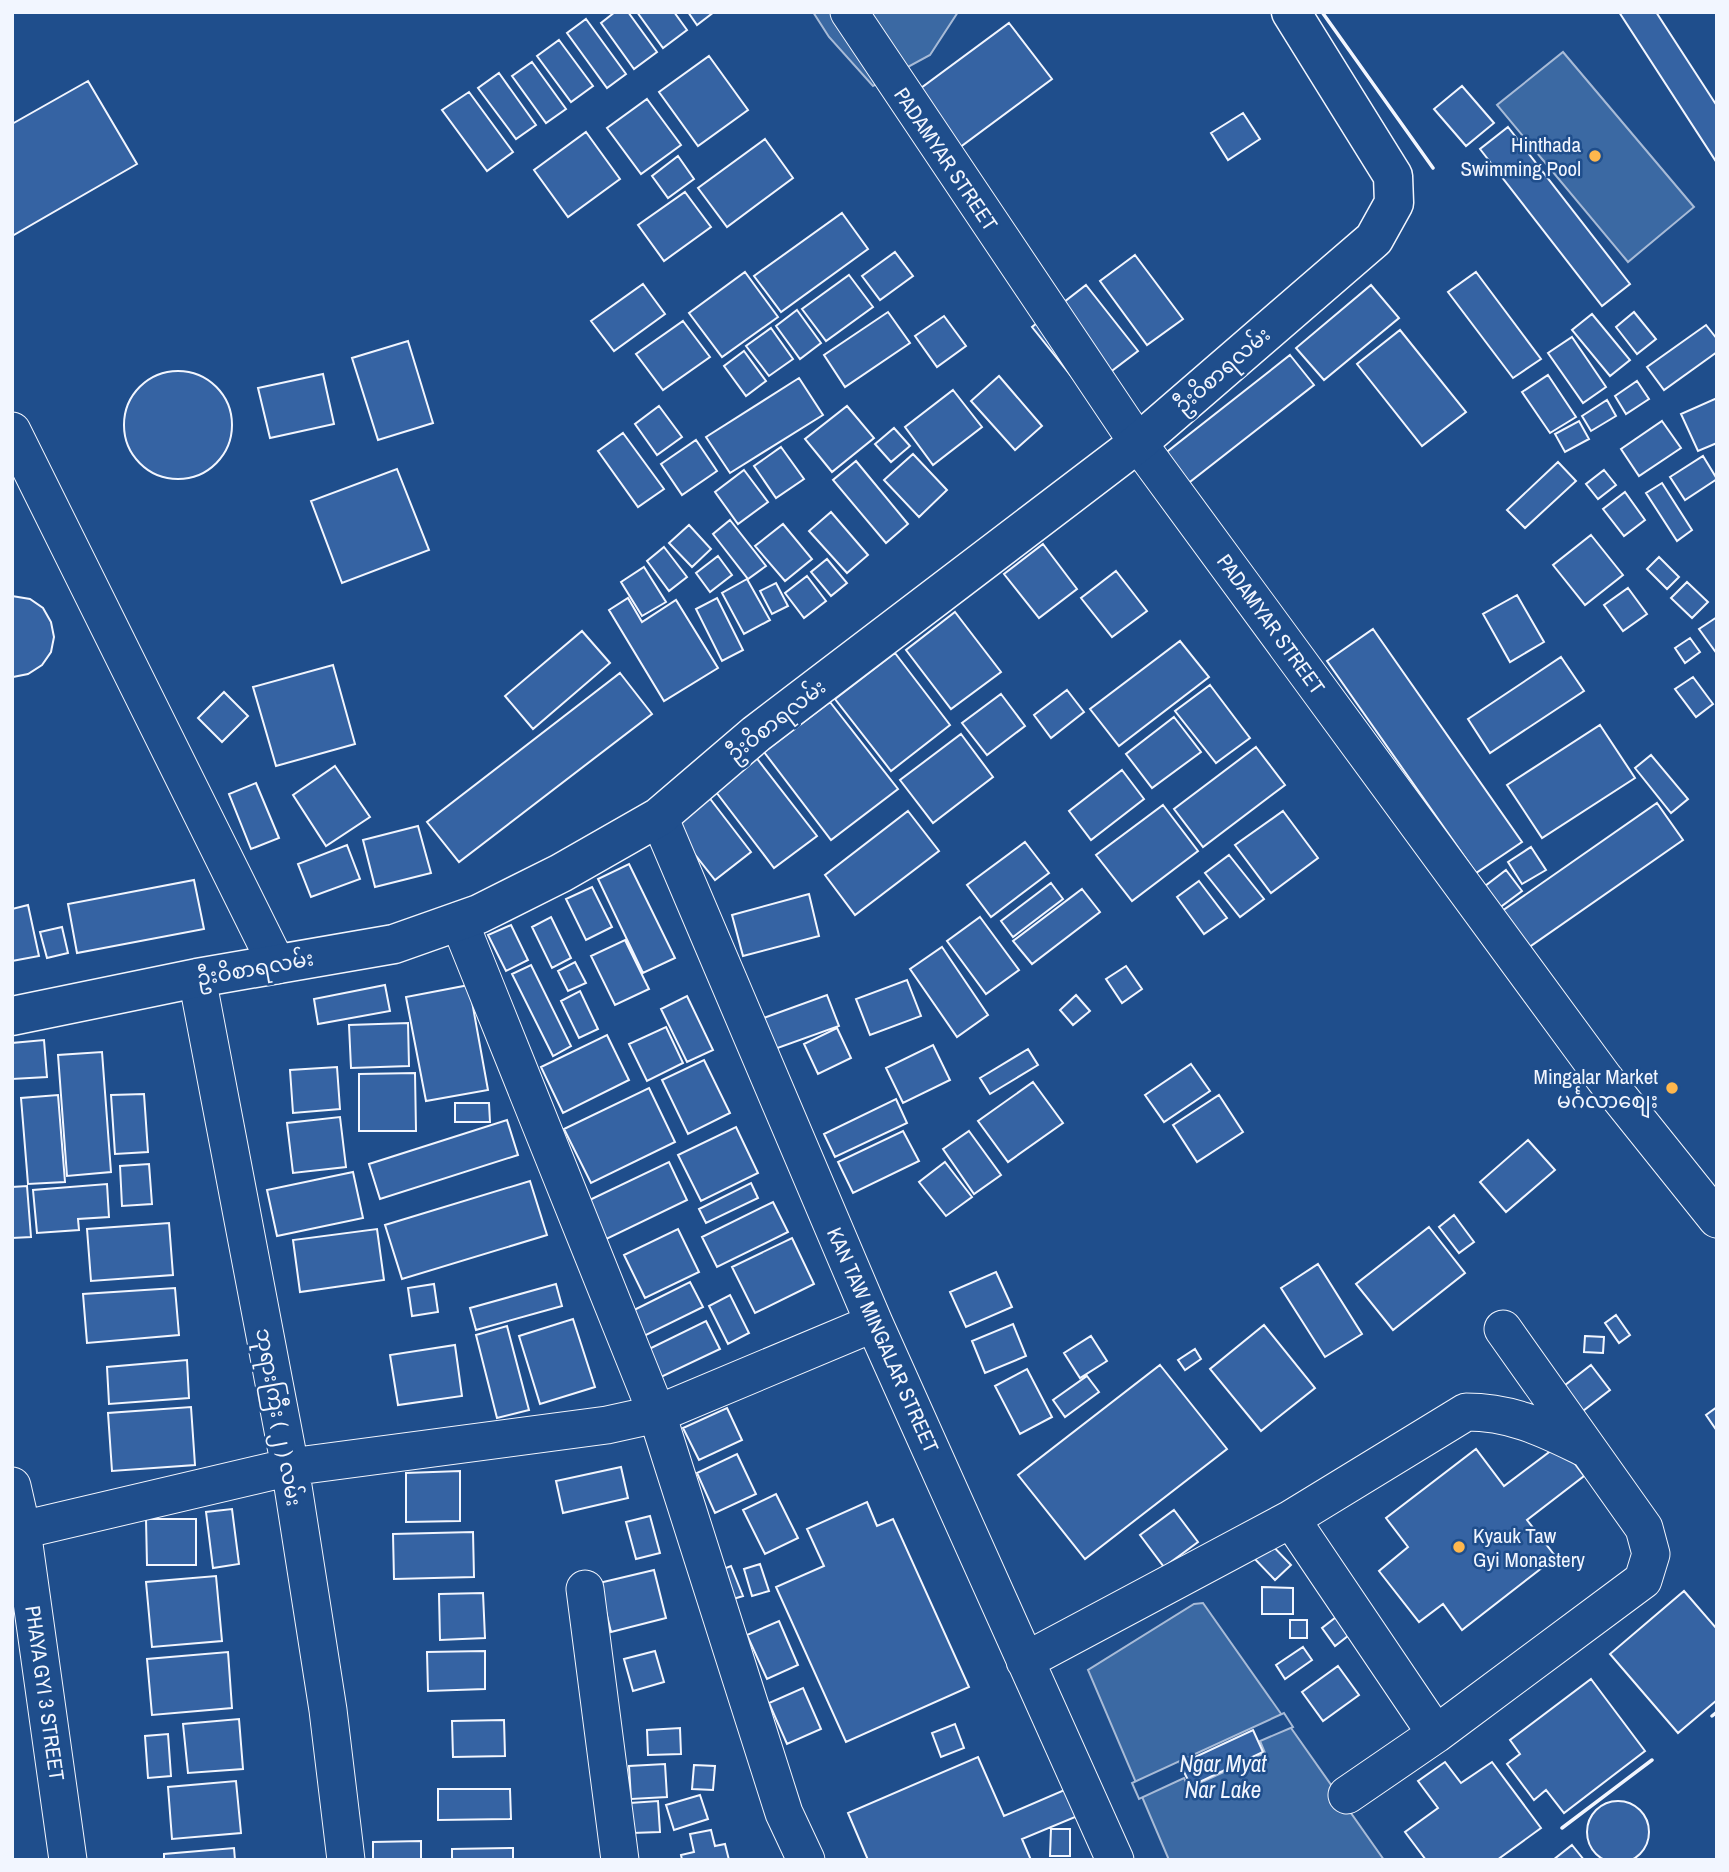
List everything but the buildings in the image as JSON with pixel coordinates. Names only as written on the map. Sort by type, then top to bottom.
[{"type":"street","name":"PADAMYAR STREET","points":[[849,12],[1138,443],[1604,1078],[1717,1219]]},
{"type":"street","name":"ဦးဝိစာရလမ်း","points":[[12,1016],[197,978],[394,944],[459,921],[561,873],[659,817],[756,734],[1138,443],[1374,239],[1394,203],[1392,176],[1291,12]]},
{"type":"street","points":[[12,431],[278,965]]},
{"type":"street","name":"KAN TAW MINGALAR STREET","points":[[659,817],[874,1323],[1115,1860]]},
{"type":"street","points":[[459,921],[657,1414],[784,1813],[806,1860]]},
{"type":"street","name":"ဘုရားကြီး ( ၂ ) လမ်း","points":[[197,978],[290,1467],[328,1710],[346,1860]]},
{"type":"street","points":[[22,1530],[290,1467],[607,1425],[657,1414],[874,1323]]},
{"type":"street","points":[[1348,1795],[1436,1734],[1643,1580],[1651,1554],[1644,1528],[1503,1329]]},
{"type":"street","points":[[1025,1661],[1291,1519],[1466,1412],[1484,1412],[1523,1419],[1591,1451]]},
{"type":"street","name":"PHAYA GYI 3 STREET","points":[[12,1486],[22,1530],[68,1860]]},
{"type":"street","points":[[1291,1519],[1436,1734]]},
{"type":"street","points":[[585,1588],[620,1860]]},
{"type":"water","points":[[813,12],[958,12],[930,55],[873,86],[829,37]]},
{"type":"water","name":"Hinthada Swimming Pool","points":[[1563,52],[1694,207],[1628,262],[1497,105]]},
{"type":"water","name":"Ngar Myat Nar Lake","points":[[1203,1603],[1384,1860],[1169,1860],[1088,1670],[1194,1604]]},
{"type":"pier","points":[[1284,1713],[1293,1727],[1260,1741],[1265,1753],[1189,1788],[1184,1778],[1139,1799],[1132,1783]]},
{"type":"wall","points":[[1322,12],[1433,168]]},
{"type":"wall","points":[[1712,1716],[1717,1712]]},
{"type":"wall","points":[[1562,1828],[1652,1760]]},
{"type":"place","name":"Hinthada Swimming Pool","points":[[1595,156]]},
{"type":"place","name":"Mingalar Market မင်္ဂလာစျေး","points":[[1672,1088]]},
{"type":"place","name":"Kyauk Taw Gyi Monastery","points":[[1459,1547]]}]
